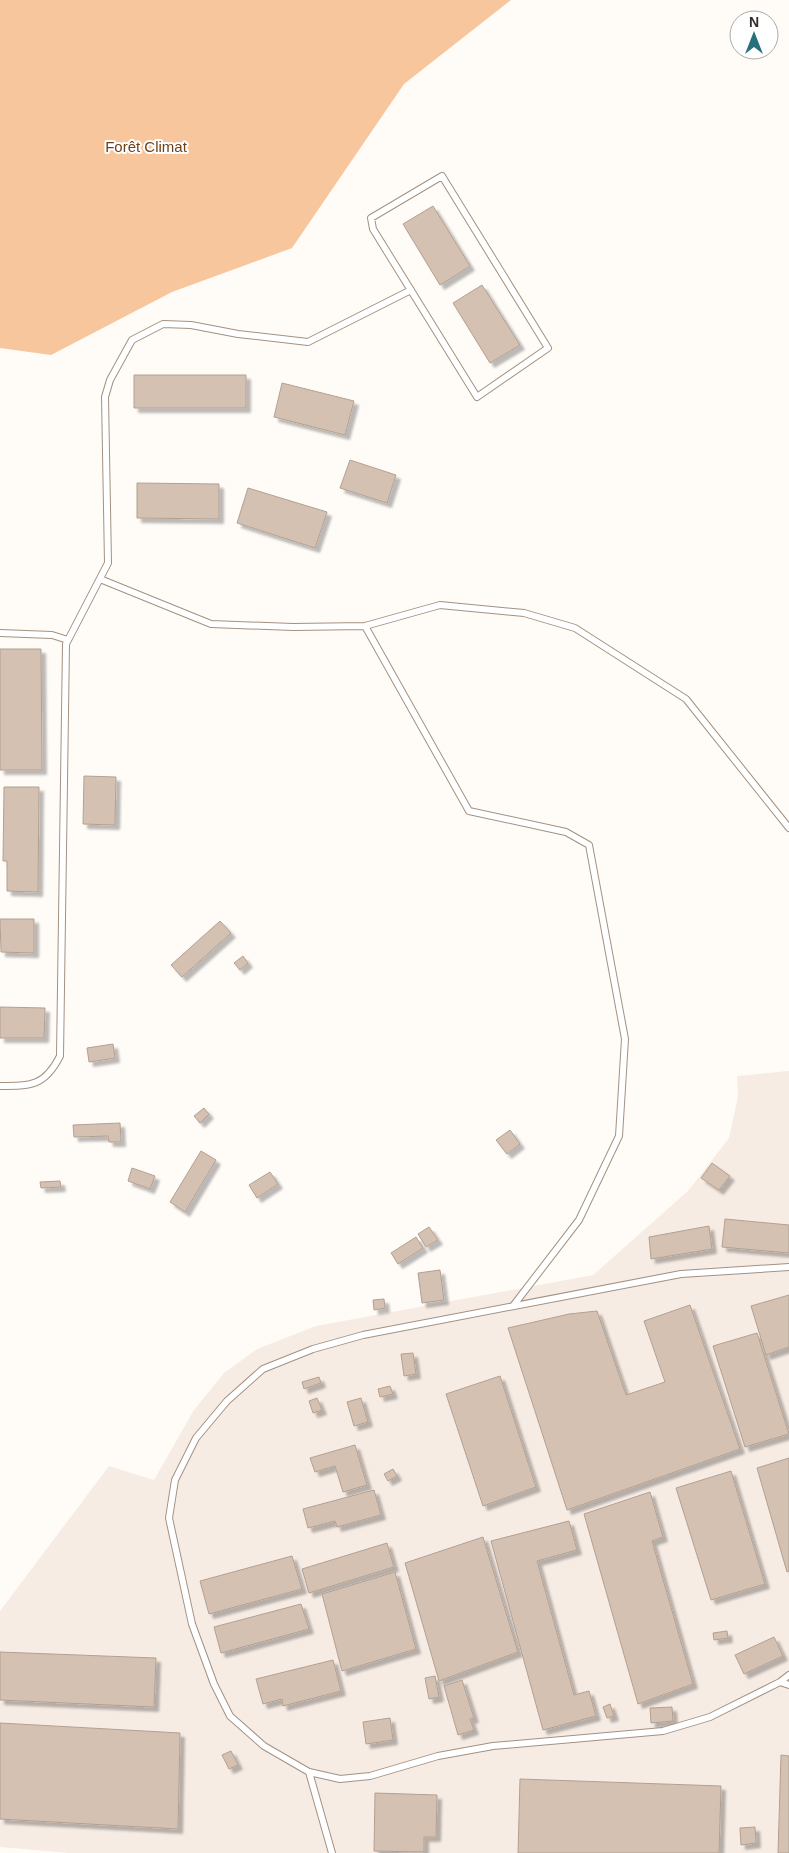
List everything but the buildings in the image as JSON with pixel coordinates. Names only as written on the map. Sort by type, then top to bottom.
[{"type":"lane","points":[[442,176],[548,348],[477,397],[411,290],[373,229],[371,218],[442,176]]},
{"type":"lane","points":[[0,1086],[29,1086],[42,1079],[55,1066],[60,1056],[66,644],[108,563],[105,398],[115,369],[132,340],[163,324],[308,342],[411,290]]},
{"type":"lane","points":[[100,578],[211,624],[294,627],[365,626],[440,605],[524,613],[575,628],[686,699],[789,828]]},
{"type":"lane","points":[[365,626],[469,811],[566,832],[589,845],[624,1038],[619,1136],[579,1220],[513,1306]]},
{"type":"lane","points":[[0,633],[52,635],[68,640]]},
{"type":"lane","points":[[789,1267],[681,1274],[513,1306],[363,1335],[262,1368],[227,1401],[196,1438],[175,1480],[169,1518],[192,1624],[214,1684],[230,1716],[264,1746],[309,1772],[340,1779],[370,1776],[438,1756],[493,1746],[542,1741],[612,1738],[663,1731],[710,1717],[780,1682],[789,1675]]},
{"type":"lane","points":[[780,1682],[789,1686]]},
{"type":"lane","points":[[309,1772],[332,1853]]},
{"type":"shaded area","points":[[789,1071],[789,1853],[69,1853],[0,1847],[0,1611],[109,1466],[154,1480],[194,1410],[224,1373],[257,1349],[316,1326],[593,1275],[688,1191],[729,1138],[738,1096],[737,1076]]},
{"type":"green space","name":"Forêt Climat","points":[[0,0],[511,0],[404,84],[292,248],[172,292],[51,355],[0,348]]}]
